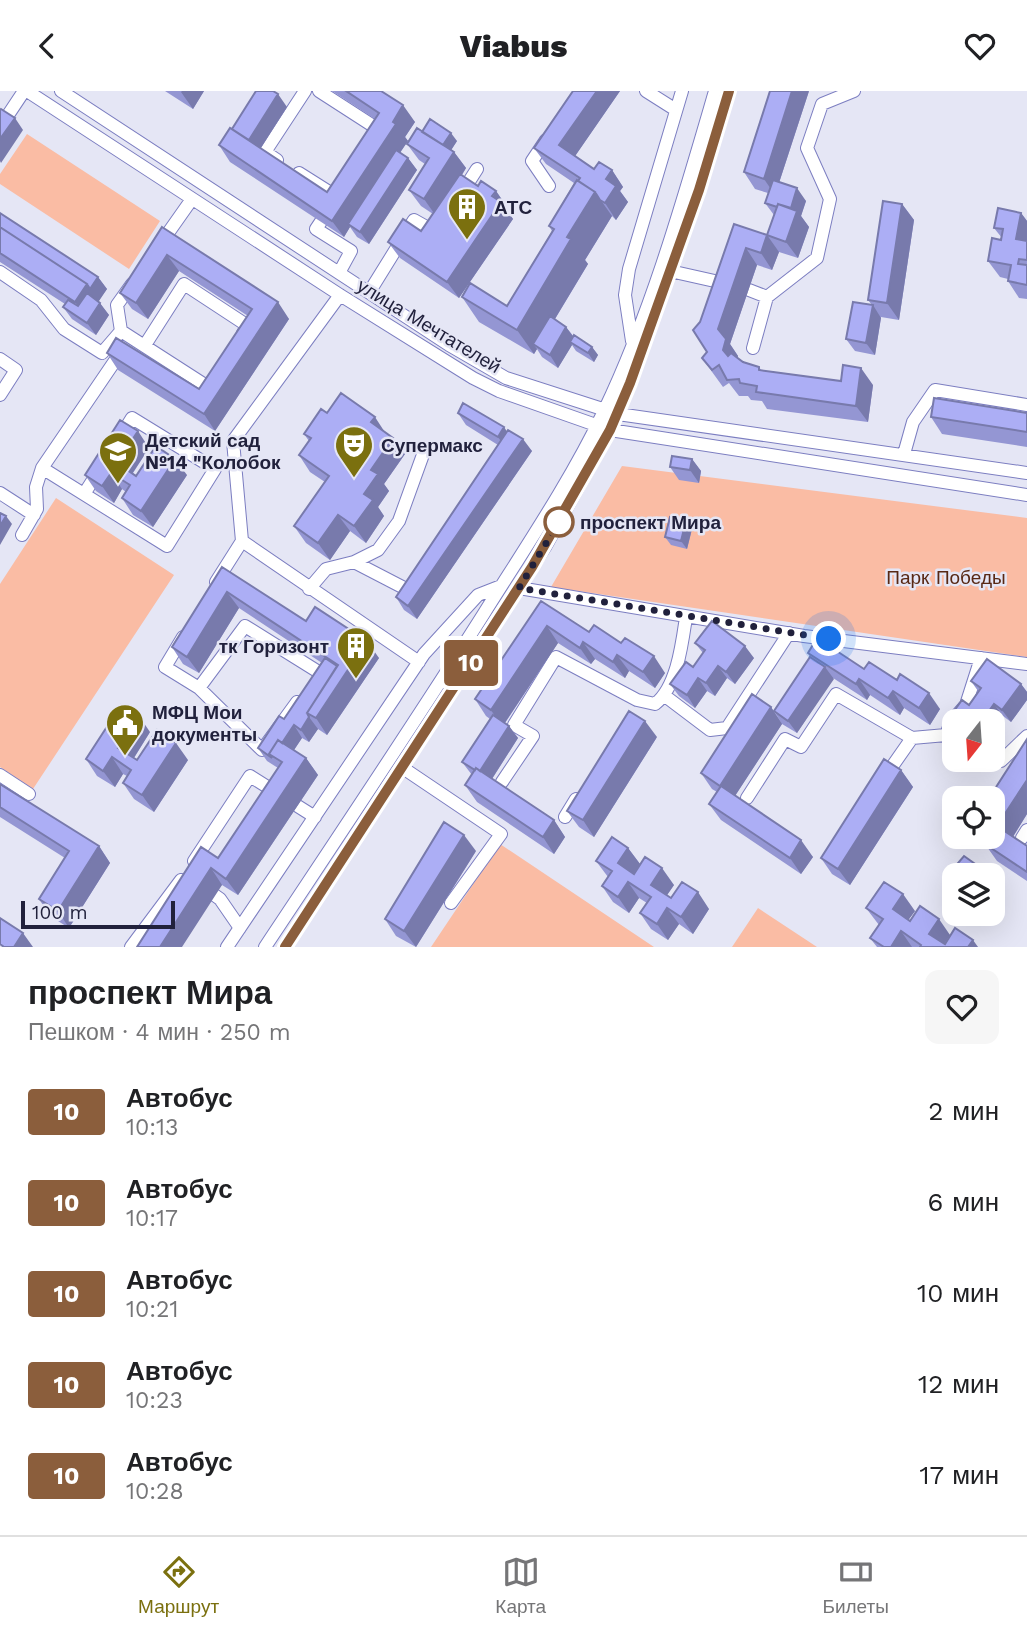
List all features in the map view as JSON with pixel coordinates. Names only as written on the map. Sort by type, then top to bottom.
[{"type":"street","points":[[0,127],[25,91]]},
{"type":"street","name":"улица Мечтателей","points":[[25,91],[473,378],[610,430],[1027,495]]},
{"type":"street","name":"улица Мечтателей","points":[[61,91],[482,366],[506,378],[618,414],[1027,473]]},
{"type":"street","points":[[305,91],[265,152],[341,192],[316,229],[351,251],[339,273]]},
{"type":"street","points":[[319,91],[381,131],[374,142]]},
{"type":"street","points":[[646,91],[676,110]]},
{"type":"street","points":[[632,341],[625,295],[629,269],[682,91]]},
{"type":"street","points":[[265,947],[391,759],[546,516],[604,411],[684,197],[715,91]]},
{"type":"street","points":[[285,947],[519,588],[610,430],[670,271],[729,91]]},
{"type":"street","points":[[753,348],[767,297],[817,258],[830,199],[807,148],[822,104],[854,91]]},
{"type":"street","points":[[549,185],[531,160],[554,131]]},
{"type":"street","points":[[456,202],[477,169]]},
{"type":"street","points":[[154,252],[192,199]]},
{"type":"street","points":[[370,292],[414,220],[436,234],[443,223]]},
{"type":"street","points":[[670,271],[730,284]]},
{"type":"street","points":[[0,272],[41,300],[64,328],[102,353],[126,334]]},
{"type":"street","points":[[139,273],[117,305],[126,334],[208,387],[222,366]]},
{"type":"street","points":[[145,345],[184,284],[248,325],[235,346]]},
{"type":"street","points":[[748,290],[767,297]]},
{"type":"street","points":[[207,598],[242,541],[233,441],[340,295]]},
{"type":"street","points":[[22,535],[37,509],[36,487],[42,468],[126,334]]},
{"type":"street","points":[[0,359],[16,370],[0,395]]},
{"type":"street","points":[[904,454],[913,422],[935,390],[1027,405]]},
{"type":"street","points":[[42,468],[167,546],[215,469],[132,418],[84,494]]},
{"type":"street","points":[[309,589],[326,569],[354,562],[378,550],[399,521],[425,449]]},
{"type":"street","points":[[0,493],[34,515]]},
{"type":"street","points":[[242,541],[419,662]]},
{"type":"street","points":[[354,562],[410,591]]},
{"type":"street","points":[[227,947],[419,662],[478,595],[501,586]]},
{"type":"street","points":[[519,588],[789,633],[1027,664]]},
{"type":"street","points":[[502,782],[533,736],[514,725],[556,657],[637,701],[655,704],[665,696],[681,644],[686,617]]},
{"type":"street","points":[[193,621],[165,667],[199,688],[262,750],[302,695]]},
{"type":"street","points":[[199,688],[245,626],[317,671]]},
{"type":"street","points":[[665,696],[710,730],[727,728],[789,633]]},
{"type":"street","points":[[962,709],[981,658]]},
{"type":"street","points":[[747,798],[785,739],[801,747],[836,694],[912,738],[942,739]]},
{"type":"street","points":[[630,712],[637,701]]},
{"type":"street","points":[[1005,757],[1027,736]]},
{"type":"street","points":[[875,791],[912,738]]},
{"type":"street","points":[[403,768],[501,834],[451,903]]},
{"type":"street","points":[[0,775],[29,794]]},
{"type":"street","points":[[131,947],[144,939],[250,776],[314,817]]},
{"type":"street","points":[[565,817],[586,782]]},
{"type":"street","points":[[185,875],[220,899],[240,928]]},
{"type":"green space","points":[[27,134],[160,221],[129,269],[0,184],[0,174]]},
{"type":"green space","name":"Парк Победы","points":[[622,466],[1027,518],[1027,657],[551,587]]},
{"type":"green space","points":[[56,498],[174,575],[33,789],[0,767],[0,584]]},
{"type":"green space","points":[[500,844],[654,947],[431,947]]},
{"type":"green space","points":[[758,908],[817,947],[732,947]]},
{"type":"building","points":[[256,91],[273,91],[278,94],[249,140],[232,129]]},
{"type":"building","points":[[346,91],[381,91],[403,105],[393,122],[396,124],[332,221],[219,145],[230,128],[327,192],[379,113]]},
{"type":"building","points":[[573,91],[597,91],[559,145],[594,169],[599,162],[612,170],[606,179],[616,186],[605,203],[595,192],[578,181],[580,178],[534,148]]},
{"type":"building","points":[[770,91],[792,91],[764,179],[744,172]]},
{"type":"building","points":[[0,110],[15,118],[0,139]]},
{"type":"building","points":[[430,119],[451,133],[443,145],[422,132]]},
{"type":"building","points":[[417,128],[454,152],[424,199],[409,190],[429,158],[407,144]]},
{"type":"building","points":[[396,150],[408,158],[360,232],[348,224]]},
{"type":"building","points":[[460,174],[478,186],[481,181],[496,191],[492,196],[501,202],[447,282],[388,242],[403,219],[421,231]]},
{"type":"building","points":[[577,180],[595,192],[567,237],[571,239],[517,330],[462,297],[470,283],[507,306],[554,229],[549,226]]},
{"type":"building","points":[[773,180],[797,188],[791,208],[765,203]]},
{"type":"building","points":[[883,201],[902,204],[887,303],[868,300]]},
{"type":"building","points":[[778,204],[797,211],[786,242],[767,235]]},
{"type":"building","points":[[998,208],[1021,213],[1016,239],[1027,241],[1027,260],[1019,259],[1018,264],[1027,265],[1027,285],[1008,281],[1011,265],[988,261],[992,238],[1001,240],[1003,229],[994,228]]},
{"type":"building","points":[[0,213],[98,277],[90,289],[87,284],[0,227]]},
{"type":"building","points":[[734,224],[767,235],[761,253],[746,248],[718,329],[726,339],[723,350],[728,356],[731,353],[743,362],[759,367],[759,370],[841,381],[843,365],[861,368],[856,406],[756,392],[757,386],[740,383],[739,379],[727,380],[719,365],[712,370],[702,358],[707,352],[693,330],[700,322]]},
{"type":"building","points":[[0,227],[87,284],[75,302],[0,253]]},
{"type":"building","points":[[162,227],[278,302],[204,414],[107,353],[116,338],[199,389],[252,309],[167,255],[136,303],[120,293]]},
{"type":"building","points":[[87,293],[100,303],[87,323],[63,307],[68,300],[78,306]]},
{"type":"building","points":[[853,302],[873,305],[866,343],[846,339]]},
{"type":"building","points":[[550,316],[566,327],[550,355],[533,344]]},
{"type":"building","points":[[574,335],[592,347],[588,353],[570,342]]},
{"type":"building","name":"Супермакс","points":[[341,393],[375,417],[371,422],[393,438],[371,470],[378,474],[364,494],[373,500],[354,526],[338,515],[318,543],[294,526],[329,476],[299,455],[311,438],[304,434],[321,409],[327,413]]},
{"type":"building","points":[[934,398],[1027,413],[1027,432],[931,417]]},
{"type":"building","points":[[463,403],[504,427],[498,437],[458,413]]},
{"type":"building","points":[[120,420],[138,431],[117,463],[136,476],[156,446],[175,459],[141,511],[122,498],[130,485],[111,473],[102,486],[85,475]]},
{"type":"building","points":[[508,430],[523,439],[408,606],[396,597]]},
{"type":"building","points":[[672,456],[692,459],[690,470],[670,467]]},
{"type":"building","points":[[0,513],[6,516],[0,526]]},
{"type":"building","points":[[670,517],[686,521],[681,541],[665,537]]},
{"type":"building","points":[[222,567],[306,621],[315,607],[367,641],[316,718],[307,713],[338,665],[227,592],[187,657],[172,647]]},
{"type":"building","points":[[541,601],[589,632],[594,625],[621,643],[625,638],[654,656],[643,672],[617,655],[613,662],[583,642],[580,648],[547,626],[491,710],[475,699]]},
{"type":"building","points":[[712,621],[745,646],[726,672],[718,666],[706,683],[698,678],[687,695],[670,684],[686,662],[693,667],[705,650],[695,643]]},
{"type":"building","points":[[817,638],[864,669],[869,662],[897,680],[900,674],[929,693],[919,708],[893,691],[888,698],[859,679],[856,684],[808,653]]},
{"type":"building","points":[[810,657],[825,667],[788,721],[774,711]]},
{"type":"building","points":[[325,658],[337,666],[307,713],[309,717],[301,730],[294,725],[282,743],[278,740],[269,754],[272,758],[258,748],[279,716],[284,719]]},
{"type":"building","points":[[987,659],[1021,684],[1003,709],[994,704],[990,709],[955,709],[962,700],[969,705],[981,688],[971,681]]},
{"type":"building","points":[[752,694],[771,707],[720,786],[701,773]]},
{"type":"building","points":[[121,705],[139,716],[118,748],[137,760],[157,730],[176,743],[142,795],[123,783],[131,770],[112,757],[103,771],[86,759]]},
{"type":"building","points":[[629,711],[645,721],[583,820],[567,811]]},
{"type":"building","points":[[493,715],[509,726],[480,771],[476,768],[475,770],[462,762]]},
{"type":"building","points":[[1027,739],[1027,780],[1005,814],[1005,786],[997,786]]},
{"type":"building","points":[[278,740],[306,758],[226,879],[211,868],[160,947],[137,947],[201,847],[218,858],[282,762],[269,754]]},
{"type":"building","points":[[884,759],[901,770],[838,869],[821,858]]},
{"type":"building","points":[[476,768],[554,820],[543,837],[465,785]]},
{"type":"building","points":[[0,784],[99,846],[58,911],[39,899],[69,851],[0,807]]},
{"type":"building","points":[[721,786],[801,840],[790,858],[709,804]]},
{"type":"building","points":[[444,822],[464,835],[404,931],[385,919]]},
{"type":"building","points":[[1005,831],[1027,846],[1027,872],[992,849],[1005,849]]},
{"type":"building","points":[[612,837],[628,848],[618,863],[634,874],[645,857],[662,868],[651,885],[671,898],[682,882],[698,892],[681,917],[667,908],[657,924],[640,913],[651,897],[628,882],[618,897],[602,886],[612,871],[596,861]]},
{"type":"building","points":[[964,856],[974,863],[958,863]]},
{"type":"building","points":[[884,882],[903,894],[893,909],[910,921],[920,906],[939,919],[929,934],[945,944],[955,928],[973,940],[968,947],[920,947],[921,945],[901,931],[891,947],[884,947],[870,938],[883,919],[866,908]]},
{"type":"building","points":[[0,918],[23,933],[14,947],[0,944]]},
{"type":"bus line","name":"10","points":[[285,947],[532,567],[610,430],[630,383],[699,190],[729,91]]},
{"type":"place","name":"АТС","points":[[467,241]]},
{"type":"place","name":"Супермакс","points":[[354,479]]},
{"type":"place","name":"Детский сад №14 \"Колобок","points":[[118,485]]},
{"type":"place","name":"проспект Мира","points":[[559,522]]},
{"type":"place","name":"тк Горизонт","points":[[356,680]]},
{"type":"place","name":"МФЦ Мои документы","points":[[125,757]]},
{"type":"route","points":[[559,522],[519,588],[829,639]]}]
